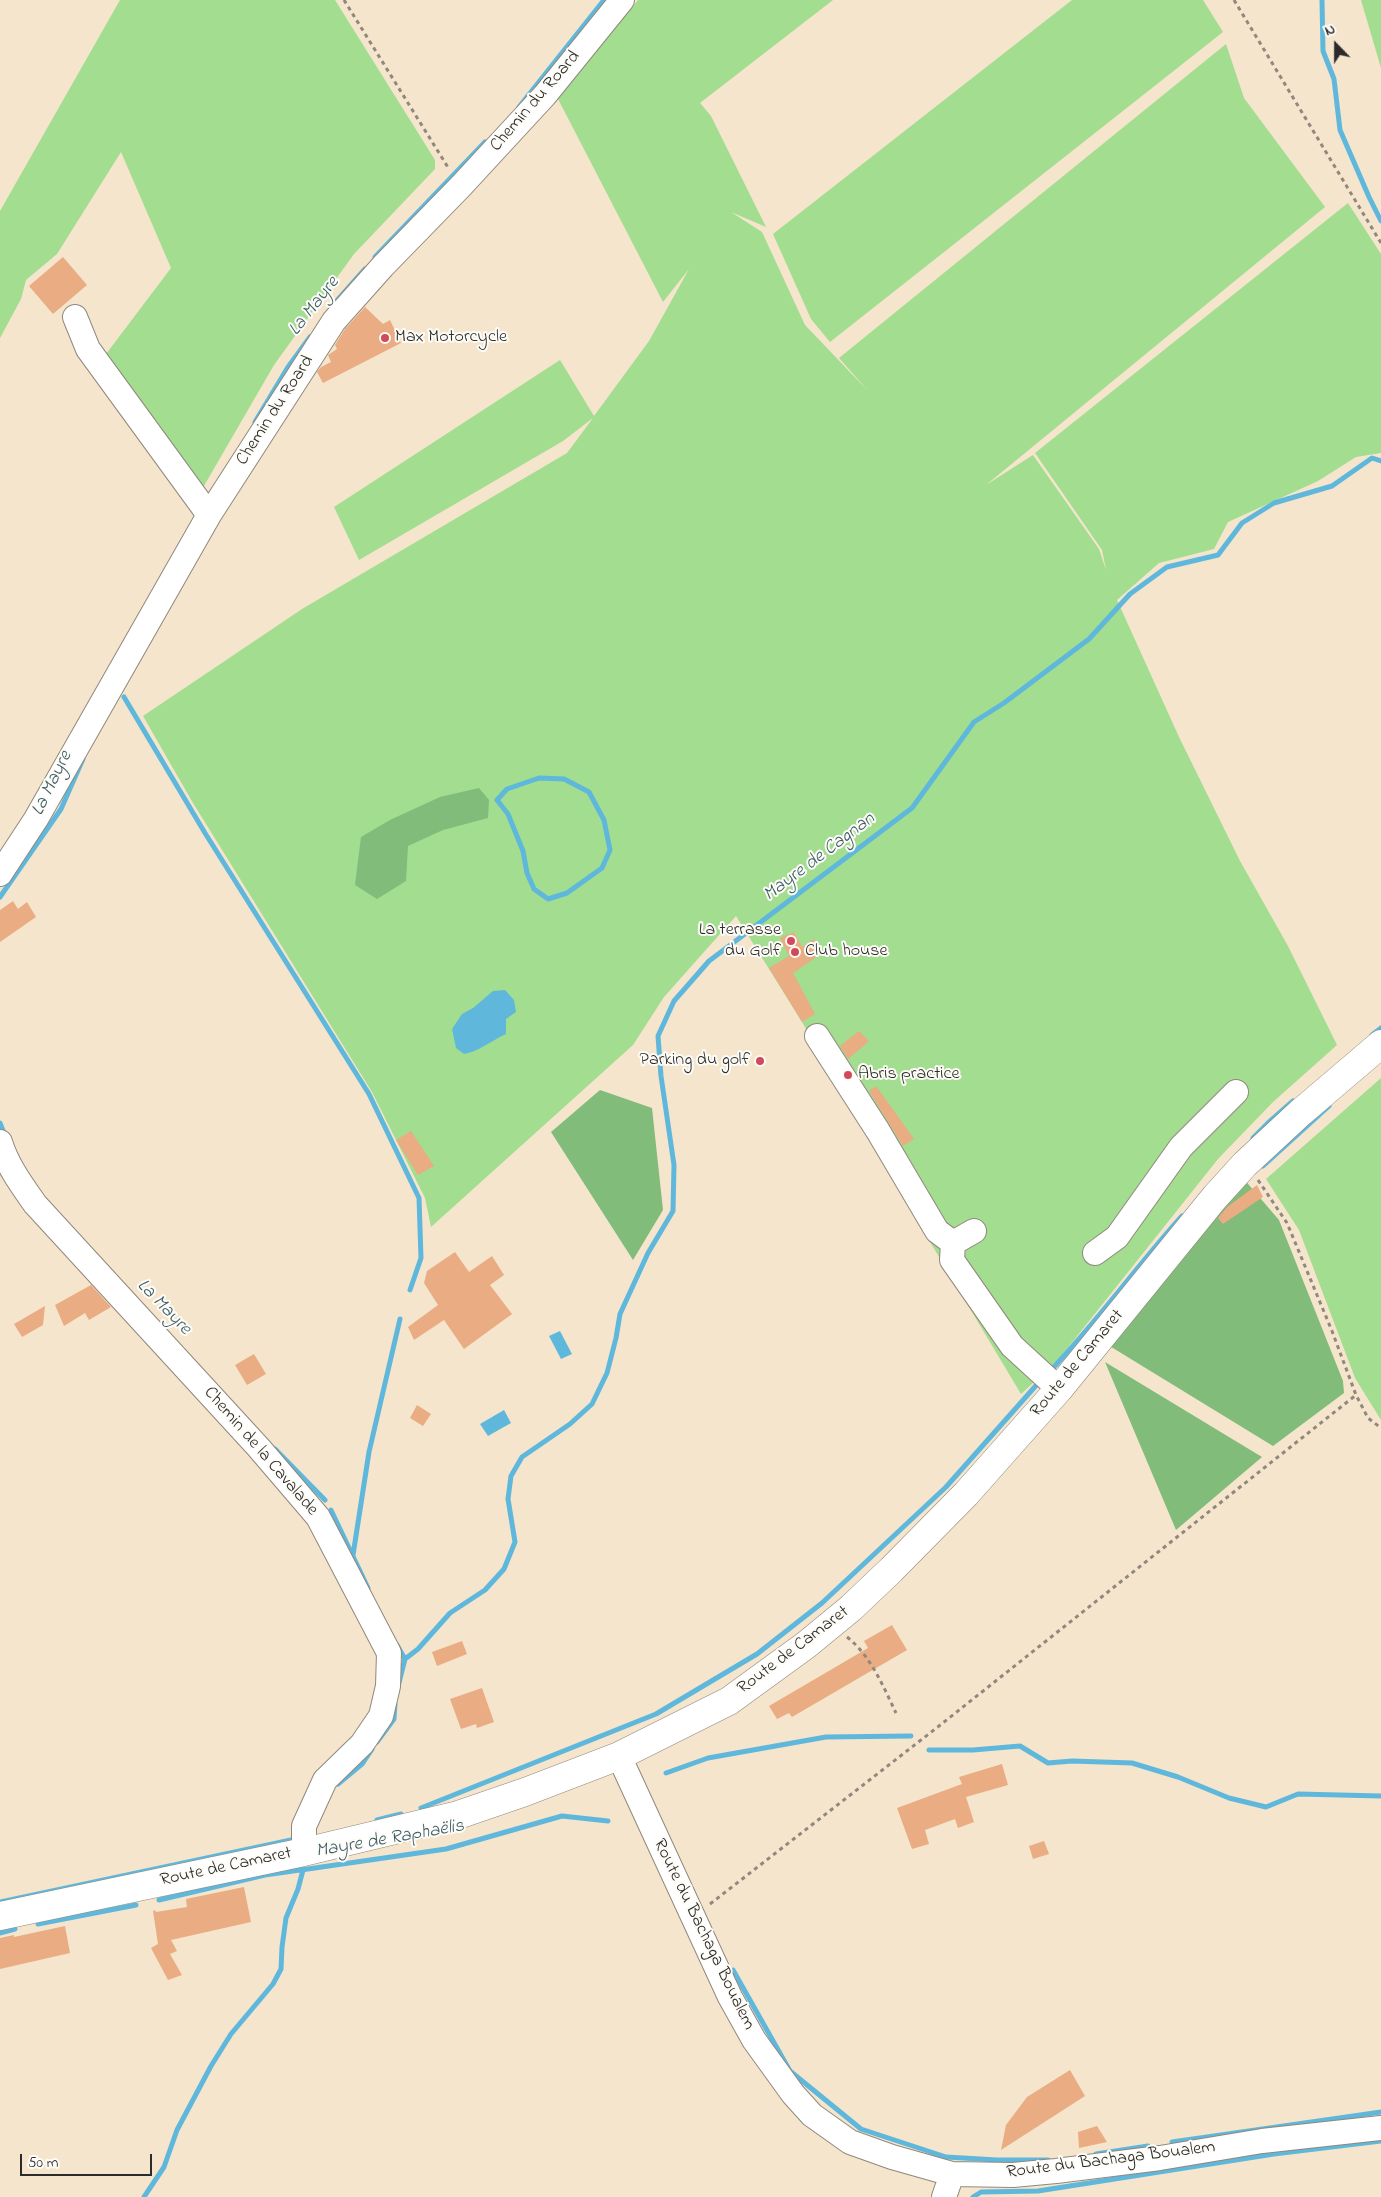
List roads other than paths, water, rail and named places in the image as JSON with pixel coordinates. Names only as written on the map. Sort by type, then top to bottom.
[{"type":"main road","name":"Route de Camaret","points":[[0,1916],[416,1827],[492,1805],[619,1756],[729,1700],[765,1676],[831,1624],[891,1570],[966,1494],[1059,1389],[1215,1197],[1245,1164],[1300,1113],[1381,1044]]},
{"type":"street","name":"Chemin du Roard","points":[[0,874],[36,819],[209,515],[334,321],[383,266],[461,186],[544,95],[622,0]]},
{"type":"street","points":[[75,317],[88,349],[209,515]]},
{"type":"street","points":[[817,1036],[878,1131],[937,1231],[953,1243]]},
{"type":"street","points":[[1095,1253],[1117,1237],[1181,1147],[1236,1092]]},
{"type":"street","name":"Chemin de la Cavalade","points":[[0,1142],[17,1179],[35,1204],[259,1448],[318,1517],[389,1653],[388,1686],[381,1716],[362,1744],[325,1780],[304,1826],[325,1847]]},
{"type":"street","points":[[953,1243],[974,1231]]},
{"type":"street","points":[[953,1243],[952,1260],[1012,1346],[1059,1389]]},
{"type":"street","name":"Route du Bachaga Boualem","points":[[619,1756],[730,1997],[754,2040],[793,2094],[812,2115],[850,2142],[892,2158],[952,2174],[1013,2175],[1160,2158],[1262,2141],[1381,2128]]},
{"type":"street","points":[[944,2197],[952,2174]]},
{"type":"water","points":[[505,990],[514,1000],[516,1012],[506,1019],[506,1034],[474,1051],[464,1054],[456,1048],[452,1029],[462,1014],[473,1008],[493,991]]},
{"type":"water","points":[[560,1331],[572,1354],[561,1359],[549,1336]]},
{"type":"water","points":[[504,1410],[511,1423],[488,1436],[480,1424]]},
{"type":"waterway","name":"La Mayre","points":[[519,107],[604,0]]},
{"type":"waterway","name":"Mayre de Cagnan","points":[[1322,0],[1323,51],[1334,79],[1340,130],[1381,221]]},
{"type":"waterway","name":"La Mayre","points":[[375,257],[485,142]]},
{"type":"waterway","name":"La Mayre","points":[[334,304],[365,269]]},
{"type":"waterway","name":"La Mayre","points":[[255,422],[288,367],[310,337]]},
{"type":"waterway","name":"Mayre de Cagnan","points":[[399,1683],[405,1659],[418,1649],[450,1613],[485,1590],[504,1569],[515,1542],[508,1499],[511,1476],[522,1457],[570,1424],[592,1404],[607,1373],[620,1314],[648,1253],[673,1211],[674,1165],[661,1076],[658,1036],[674,1001],[709,961],[912,808],[974,722],[1004,703],[1089,639],[1130,594],[1167,567],[1218,555],[1242,523],[1274,503],[1332,486],[1372,458],[1381,461]]},
{"type":"waterway","points":[[124,697],[205,833],[369,1094],[419,1198],[421,1258],[410,1290]]},
{"type":"waterway","name":"La Mayre","points":[[0,897],[61,809],[83,759]]},
{"type":"waterway","points":[[539,778],[564,779],[589,792],[604,820],[610,850],[602,868],[567,893],[548,899],[534,889],[527,873],[523,851],[508,814],[497,800],[507,789],[539,778]]},
{"type":"waterway","points":[[1372,1035],[1381,1028]]},
{"type":"waterway","points":[[1253,1138],[1293,1101]]},
{"type":"waterway","points":[[1263,1166],[1329,1106]]},
{"type":"waterway","name":"La Mayre","points":[[0,1123],[5,1136]]},
{"type":"waterway","points":[[1050,1371],[1182,1216]]},
{"type":"waterway","points":[[353,1555],[369,1452],[400,1319]]},
{"type":"waterway","points":[[421,1808],[656,1714],[757,1654],[822,1603],[946,1487],[1040,1381]]},
{"type":"waterway","name":"La Mayre","points":[[275,1449],[325,1500]]},
{"type":"waterway","name":"La Mayre","points":[[331,1510],[368,1588]]},
{"type":"waterway","name":"La Mayre","points":[[397,1645],[405,1659]]},
{"type":"waterway","name":"Mayre de Cagnan","points":[[377,1742],[394,1719],[395,1704]]},
{"type":"waterway","name":"Mayre de Raphaëlis","points":[[666,1773],[708,1758],[826,1737],[911,1736]]},
{"type":"waterway","name":"Mayre de Raphaëlis","points":[[929,1750],[973,1750],[1020,1746],[1048,1763],[1072,1761],[1132,1763],[1178,1777],[1229,1798],[1266,1807],[1298,1794],[1381,1796]]},
{"type":"waterway","name":"Mayre de Cagnan","points":[[338,1784],[362,1764],[372,1749]]},
{"type":"waterway","points":[[377,1820],[401,1814]]},
{"type":"waterway","name":"Mayre de Raphaëlis","points":[[301,1870],[446,1849],[562,1816],[608,1821]]},
{"type":"waterway","points":[[0,1902],[291,1840]]},
{"type":"waterway","name":"Mayre de Cagnan","points":[[159,1900],[265,1875],[301,1869]]},
{"type":"waterway","name":"Mayre de Raphaëlis","points":[[144,2197],[164,2167],[177,2130],[211,2066],[231,2034],[273,1984],[281,1969],[286,1918],[298,1889],[303,1870]]},
{"type":"waterway","name":"Mayre de Cagnan","points":[[38,1924],[136,1905]]},
{"type":"waterway","name":"Mayre de Cagnan","points":[[0,1933],[15,1929]]},
{"type":"waterway","points":[[733,1970],[790,2071],[861,2129],[946,2157],[1048,2160]]},
{"type":"waterway","points":[[1172,2142],[1381,2112]]},
{"type":"waterway","points":[[973,2197],[981,2192],[1038,2191],[1274,2154],[1381,2141]]},
{"type":"waterway","points":[[1096,2154],[1148,2146]]},
{"type":"place","name":"Max Motorcycle","points":[[385,338]]},
{"type":"place","name":"La terrasse du Golf","points":[[791,941]]},
{"type":"place","name":"Club house","points":[[795,952]]},
{"type":"place","name":"Parking du golf","points":[[760,1061]]},
{"type":"place","name":"Abris practice","points":[[848,1075]]}]
